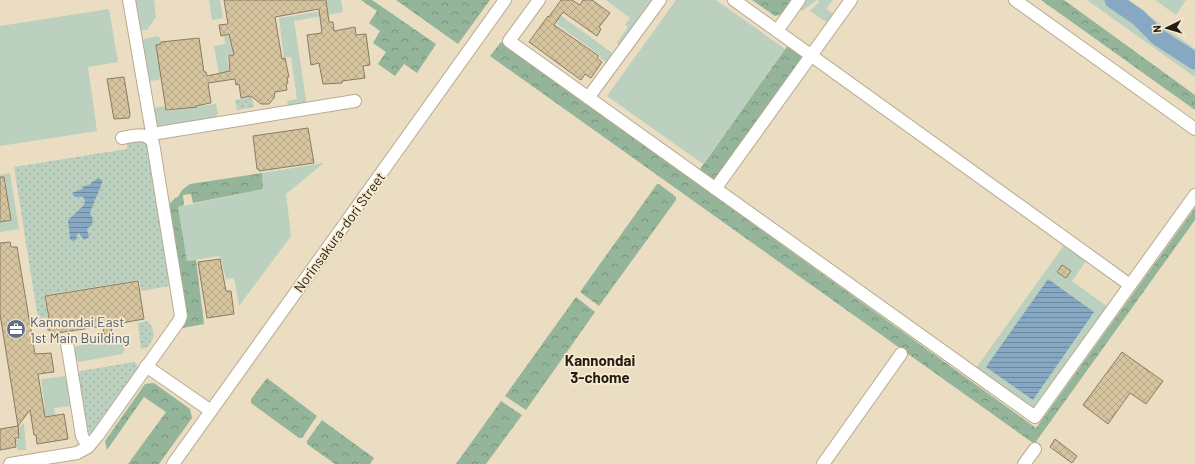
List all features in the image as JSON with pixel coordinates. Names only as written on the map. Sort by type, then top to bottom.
[{"type":"street","points":[[10,464],[77,453],[88,447],[179,321],[181,316],[153,143],[150,136],[129,0]]},
{"type":"street","name":"Norinsakura-dori Street","points":[[173,464],[505,0]]},
{"type":"street","points":[[539,0],[509,41],[1035,417],[1195,195]]},
{"type":"street","points":[[588,98],[660,0]]},
{"type":"street","points":[[734,0],[1130,285]]},
{"type":"street","points":[[776,30],[799,0]]},
{"type":"street","points":[[715,189],[851,0]]},
{"type":"street","points":[[1015,0],[1195,129]]},
{"type":"street","points":[[122,138],[142,135],[150,136],[355,101]]},
{"type":"street","points":[[67,343],[82,436],[88,447]]},
{"type":"street","points":[[823,464],[901,354]]},
{"type":"street","points":[[146,366],[211,411]]},
{"type":"street","points":[[1024,464],[1035,450]]},
{"type":"green space","points":[[133,0],[154,0],[156,17],[147,30],[140,30]]},
{"type":"green space","points":[[209,0],[220,0],[223,18],[212,20]]},
{"type":"green space","points":[[327,0],[341,0],[343,12],[294,21],[307,106],[289,108],[287,101],[297,99],[291,57],[284,58],[279,18],[328,10]]},
{"type":"green space","points":[[361,0],[372,0],[436,44],[417,73],[404,64],[395,76],[378,64],[386,52],[373,43],[380,31],[369,23],[377,11]]},
{"type":"green space","points":[[396,0],[490,0],[458,44]]},
{"type":"green space","points":[[606,0],[654,0],[621,46],[617,43],[628,27],[625,25],[630,18]]},
{"type":"green space","points":[[676,0],[716,0],[785,49],[703,164],[607,96]]},
{"type":"green space","points":[[752,0],[791,0],[792,4],[785,13],[775,16]]},
{"type":"green space","points":[[803,0],[817,0],[802,11],[798,8]]},
{"type":"green space","points":[[817,0],[833,0],[826,9],[834,14],[828,23],[810,11],[819,2]]},
{"type":"green space","points":[[1041,0],[1064,0],[1195,95],[1195,110]]},
{"type":"green space","points":[[1087,0],[1105,0],[1130,16],[1139,28],[1195,66],[1195,77]]},
{"type":"green space","points":[[1121,0],[1127,0],[1195,49],[1195,56],[1159,33],[1142,15]]},
{"type":"green space","points":[[1155,0],[1186,0],[1176,15]]},
{"type":"green space","points":[[109,9],[118,62],[88,67],[97,131],[0,146],[0,26]]},
{"type":"green space","points":[[553,10],[615,55],[609,64],[600,58],[601,56],[557,24],[558,21],[549,15]]},
{"type":"green space","points":[[229,34],[233,53],[229,54],[227,57],[228,65],[236,78],[219,74],[214,46],[225,44],[224,35]]},
{"type":"green space","points":[[158,36],[161,44],[156,45],[161,78],[159,78],[159,80],[149,81],[142,42],[144,39]]},
{"type":"green space","points":[[501,42],[1036,428],[1195,208],[1195,220],[1035,443],[1033,443],[490,56]]},
{"type":"green space","points":[[788,45],[801,54],[802,59],[714,180],[711,180],[698,172]]},
{"type":"green space","points":[[252,97],[254,107],[237,110],[235,100]]},
{"type":"green space","points":[[216,104],[218,114],[214,119],[159,127],[156,125],[153,111],[154,108],[166,106],[167,111]]},
{"type":"green space","points":[[142,140],[147,143],[169,286],[141,291],[139,280],[44,295],[48,317],[38,319],[14,167],[127,149],[127,142]],"holes":[[[90,183],[102,183],[90,213],[93,219],[92,225],[87,229],[87,233],[79,233],[70,239],[69,220],[83,206],[85,201],[83,197],[74,197]]]},
{"type":"green space","points":[[324,163],[286,194],[291,236],[239,306],[234,278],[226,279],[220,256],[187,261],[178,207],[263,189],[262,173]]},
{"type":"green space","points":[[10,173],[19,229],[0,232],[0,222],[11,220],[5,178],[0,179],[0,175]]},
{"type":"green space","points":[[262,173],[263,189],[193,203],[191,194],[183,195],[184,205],[178,207],[187,261],[196,260],[204,324],[181,328],[168,206],[175,198],[178,197],[182,190],[190,184]]},
{"type":"green space","points":[[657,184],[676,197],[676,200],[599,306],[580,292]]},
{"type":"green space","points":[[1065,244],[1087,260],[1072,281],[1108,307],[1034,410],[976,368]]},
{"type":"green space","points":[[576,297],[595,312],[526,410],[505,396]]},
{"type":"green space","points":[[148,321],[154,334],[148,347],[141,349],[138,323]]},
{"type":"green space","points":[[118,339],[122,340],[125,349],[122,354],[79,362],[75,359],[73,351],[77,346]]},
{"type":"green space","points":[[134,362],[137,364],[138,370],[93,432],[88,433],[85,431],[77,376],[78,373],[81,371]]},
{"type":"green space","points":[[66,376],[71,406],[54,408],[55,415],[34,418],[40,410],[45,409],[41,379]]},
{"type":"green space","points":[[267,378],[317,416],[302,438],[299,438],[251,403],[251,399]]},
{"type":"green space","points":[[154,383],[190,409],[192,418],[159,464],[128,464],[166,412],[144,397],[107,450],[105,441],[145,384]]},
{"type":"green space","points":[[501,401],[522,415],[486,464],[456,464]]},
{"type":"green space","points":[[322,420],[374,458],[370,464],[335,464],[307,444],[307,441]]},
{"type":"green space","points":[[24,423],[26,450],[18,450],[16,440],[20,439],[18,428]]},
{"type":"water","points":[[98,178],[102,180],[102,183],[90,213],[93,219],[92,225],[87,229],[89,237],[84,240],[79,233],[76,240],[72,241],[70,239],[68,220],[83,206],[85,201],[83,197],[74,197],[72,193],[82,189],[84,186]]},
{"type":"water","points":[[1048,279],[1094,312],[1033,400],[986,367]]},
{"type":"building","points":[[224,0],[326,0],[329,22],[333,22],[334,31],[355,27],[356,35],[366,34],[370,65],[363,66],[365,78],[342,81],[342,83],[323,84],[319,63],[311,65],[307,35],[322,33],[319,9],[275,17],[282,59],[285,58],[289,77],[287,77],[287,90],[275,92],[274,98],[269,104],[261,104],[251,96],[241,98],[239,84],[236,85],[235,79],[208,83],[211,103],[196,106],[197,107],[166,110],[156,45],[161,44],[161,42],[199,38],[204,72],[206,72],[207,76],[230,71],[229,55],[234,55],[229,34],[221,36],[219,25],[228,24]]},
{"type":"building","points":[[561,0],[572,0],[580,5],[583,0],[592,0],[610,13],[599,27],[601,29],[597,36],[563,12],[554,25],[599,56],[597,58],[602,62],[591,78],[585,74],[581,80],[529,42]]},
{"type":"building","points":[[124,77],[130,114],[129,118],[114,119],[107,79]]},
{"type":"building","points":[[308,128],[314,163],[259,171],[259,169],[257,169],[253,136]]},
{"type":"building","points":[[0,177],[4,177],[11,220],[0,222]]},
{"type":"building","name":"Kannondai East 1st Main Building","points":[[10,242],[11,247],[17,247],[35,354],[51,353],[54,372],[38,374],[45,417],[64,414],[68,439],[37,444],[30,410],[18,426],[0,314],[0,243]]},
{"type":"building","points":[[220,259],[226,291],[231,291],[234,314],[207,318],[198,262]]},
{"type":"building","points":[[1062,265],[1071,271],[1066,278],[1057,272]]},
{"type":"building","points":[[138,281],[144,319],[111,325],[113,342],[105,343],[103,326],[51,334],[50,330],[48,330],[46,319],[49,318],[45,296]]},
{"type":"building","points":[[1122,352],[1163,381],[1146,404],[1130,393],[1108,424],[1083,405]]},
{"type":"building","points":[[18,426],[19,438],[15,438],[16,447],[0,450],[0,429]]},
{"type":"building","points":[[1055,439],[1077,456],[1072,463],[1050,447]]},
{"type":"waterway","points":[[1113,0],[1138,17],[1158,37],[1195,61]]},
{"type":"place","name":"Kannondai East 1st Main Building","points":[[16,329]]},
{"type":"district","name":"Kannondai 3-chome","points":[[600,368]]}]
